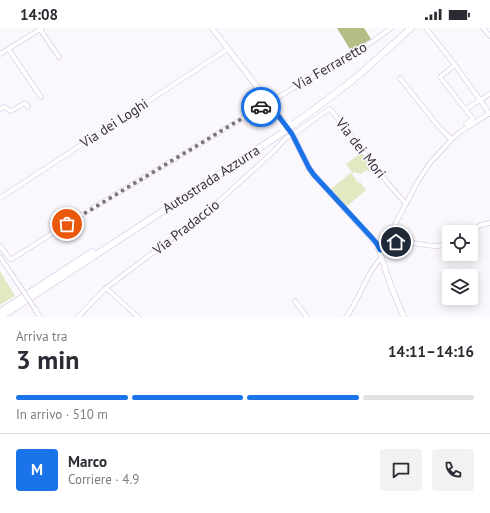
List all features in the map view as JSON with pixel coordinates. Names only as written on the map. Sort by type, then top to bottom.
[{"type":"highway","name":"Autostrada Azzurra","points":[[0,312],[287,127],[355,73],[405,28]]},
{"type":"highway","name":"Autostrada Azzurra","points":[[1,317],[324,102],[358,76],[411,28]]},
{"type":"main road","points":[[212,28],[292,134],[314,175],[377,244],[392,289],[404,317]]},
{"type":"street","name":"Via Ferraretto","points":[[0,246],[10,259],[12,259],[91,209],[268,102],[355,53],[381,37],[391,28]]},
{"type":"street","points":[[380,250],[425,170],[451,139],[490,113],[426,28]]},
{"type":"street","points":[[484,28],[490,36]]},
{"type":"street","points":[[0,54],[41,29],[59,56]]},
{"type":"street","name":"Via dei Loghi","points":[[0,198],[228,49]]},
{"type":"street","points":[[8,50],[41,97]]},
{"type":"street","points":[[455,65],[440,76],[473,119],[466,124]]},
{"type":"street","points":[[400,78],[438,126],[451,139]]},
{"type":"street","points":[[466,109],[490,94]]},
{"type":"street","points":[[0,109],[4,106],[11,111],[25,103],[28,107]]},
{"type":"street","name":"Via dei Mori","points":[[292,134],[329,109],[331,110],[386,181],[406,204]]},
{"type":"street","name":"Via Pradaccio","points":[[78,317],[106,288],[218,202],[292,134]]},
{"type":"street","points":[[478,227],[490,223]]},
{"type":"street","points":[[385,243],[406,242],[427,246],[442,245]]},
{"type":"street","points":[[0,257],[40,317]]},
{"type":"street","points":[[346,317],[353,308],[372,270],[381,258]]},
{"type":"street","points":[[106,288],[138,317]]},
{"type":"street","points":[[295,301],[307,317]]},
{"type":"green space","points":[[337,28],[364,28],[371,39],[351,51]]},
{"type":"green space","points":[[362,152],[373,167],[362,172],[362,174],[354,172],[352,174],[358,183],[360,182],[366,190],[346,207],[330,190],[352,172],[346,164]]},
{"type":"green space","points":[[0,271],[15,296],[0,305]]},
{"type":"way so far","points":[[67,224],[261,107]]},
{"type":"route","points":[[261,107],[268,102],[292,134],[309,168],[318,181],[373,239],[380,250],[385,243],[396,242]]}]
